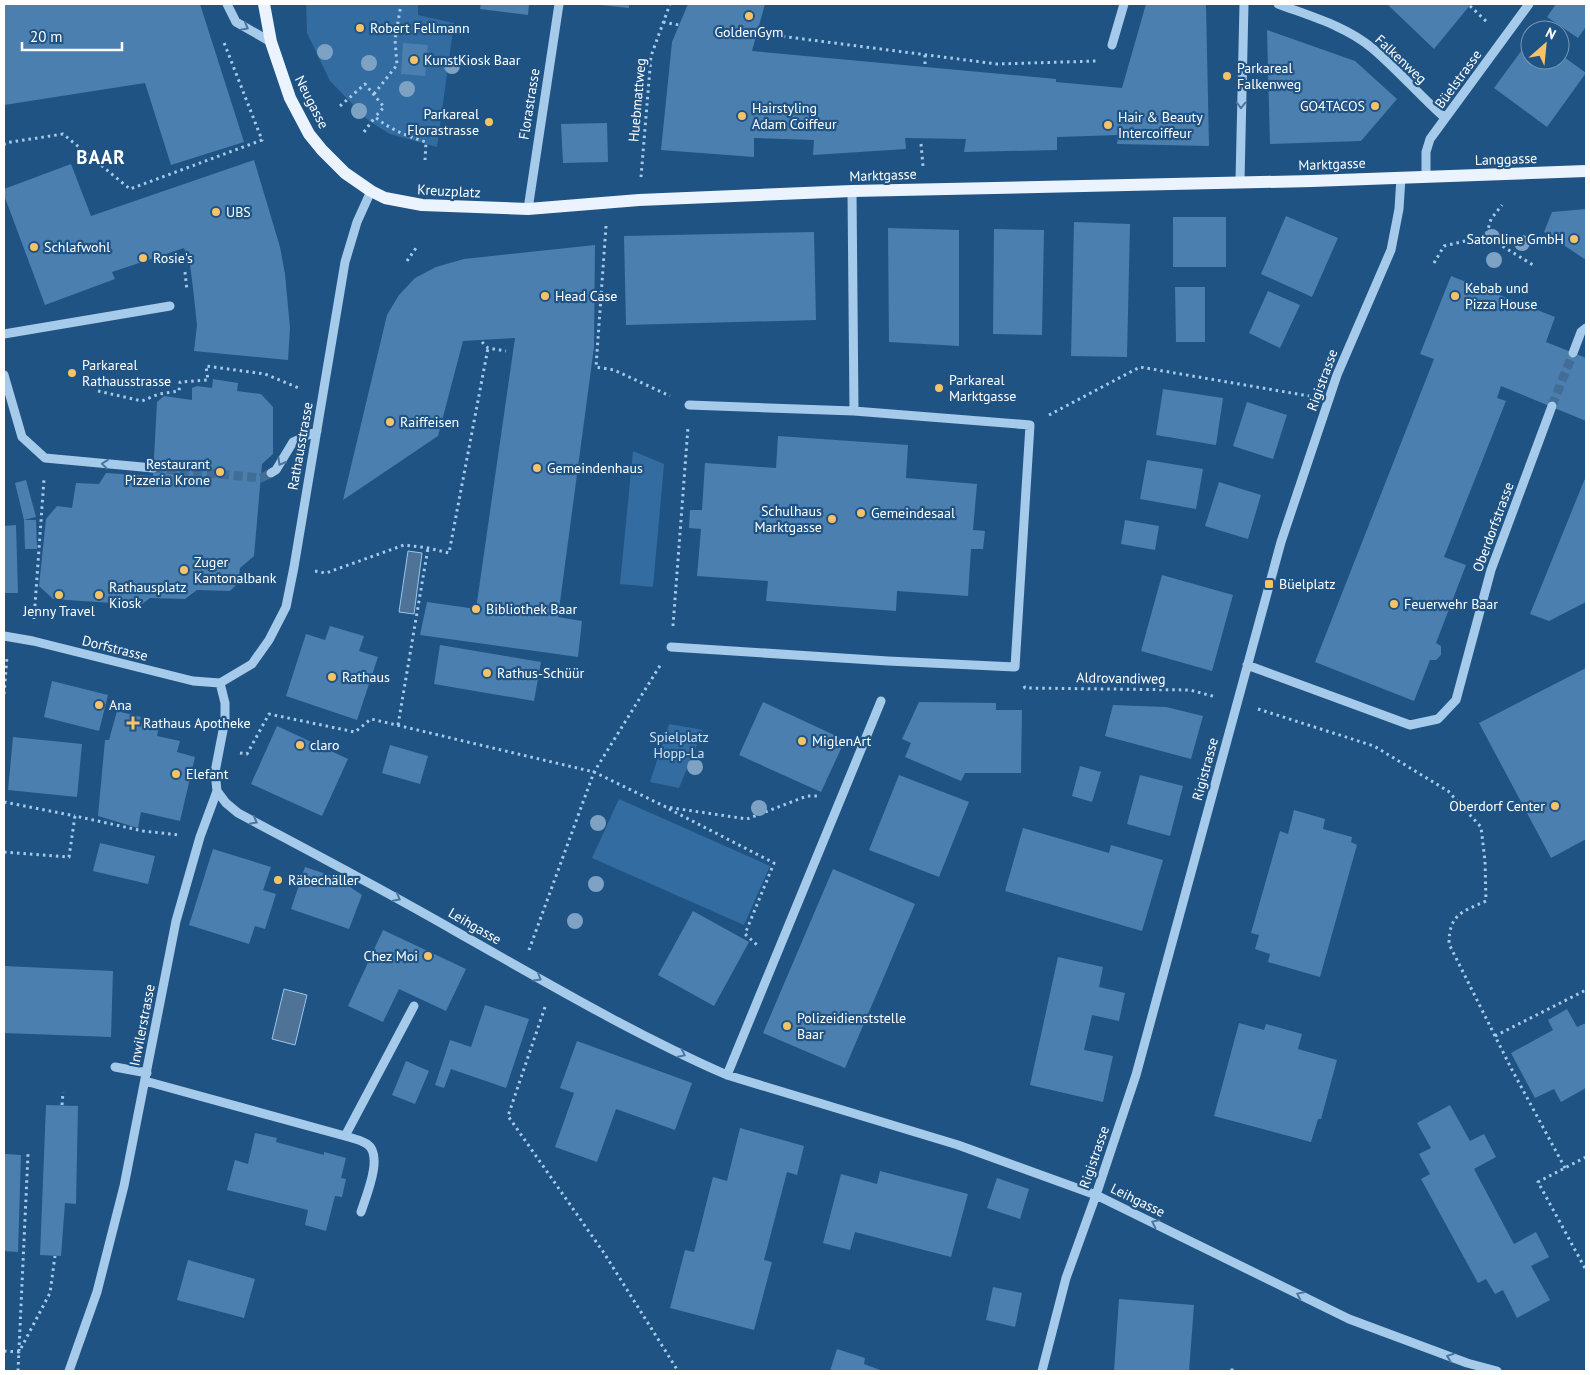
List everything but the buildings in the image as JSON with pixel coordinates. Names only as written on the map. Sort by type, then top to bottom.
[{"type":"main road","name":"Neugasse","points":[[264,4],[271,42],[290,98],[309,134],[345,173],[371,192]]},
{"type":"main road","name":"Langgasse","points":[[1426,176],[1586,171]]},
{"type":"main road","name":"Marktgasse","points":[[528,209],[639,200],[852,191],[1240,181],[1312,181],[1426,176]]},
{"type":"main road","name":"Kreuzplatz","points":[[371,192],[385,198],[422,206],[528,209]]},
{"type":"street","points":[[227,4],[236,22],[271,42]]},
{"type":"street","name":"Florastrasse","points":[[528,209],[559,4]]},
{"type":"street","points":[[1112,45],[1124,4]]},
{"type":"street","points":[[1240,181],[1244,4]]},
{"type":"street","name":"Falkenweg","points":[[1278,4],[1346,31],[1372,48],[1446,118]]},
{"type":"street","name":"Büelstrasse","points":[[1426,176],[1426,152],[1430,139],[1529,4]]},
{"type":"street","name":"Rigistrasse","points":[[1042,1371],[1066,1278],[1136,1075],[1281,542],[1337,375],[1390,250],[1400,209],[1401,177]]},
{"type":"street","points":[[852,191],[854,411]]},
{"type":"street","name":"Rathausstrasse","points":[[220,683],[252,664],[269,640],[286,607],[345,262],[357,222],[371,192]]},
{"type":"street","points":[[4,334],[170,306]]},
{"type":"street","points":[[1573,353],[1581,332],[1586,328]]},
{"type":"street","points":[[4,374],[22,437],[45,458],[154,468]]},
{"type":"street","points":[[671,647],[1016,667],[1030,425],[854,411],[689,405]]},
{"type":"street","name":"Oberdorfstrasse","points":[[1247,665],[1410,724],[1438,719],[1456,700],[1491,570],[1552,406]]},
{"type":"street","points":[[271,473],[276,470],[293,442],[317,431]]},
{"type":"street","name":"Dorfstrasse","points":[[6,636],[193,681],[220,683]]},
{"type":"street","name":"Inwilerstrasse","points":[[69,1371],[97,1292],[124,1186],[176,921],[200,837],[217,791],[215,772],[225,720],[225,703],[220,683]]},
{"type":"street","points":[[727,1075],[881,701]]},
{"type":"street","name":"Leihgasse","points":[[217,791],[226,804],[238,813],[411,906],[615,1022],[727,1075],[958,1145],[1096,1194],[1350,1319],[1467,1363],[1497,1371]]},
{"type":"street","points":[[345,1136],[414,1006]]},
{"type":"street","points":[[115,1067],[367,1144],[375,1154],[374,1168],[361,1212]]},
{"type":"path","points":[[374,94],[397,65],[396,40],[401,4]]},
{"type":"path","name":"Huebmattweg","points":[[639,200],[651,56],[670,4]]},
{"type":"path","points":[[1470,6],[1488,24]]},
{"type":"path","points":[[662,22],[679,25]]},
{"type":"path","points":[[757,33],[997,64],[1108,61],[1112,45]]},
{"type":"path","points":[[4,145],[5,143],[63,134],[130,189],[262,140],[221,36]]},
{"type":"path","points":[[925,55],[925,64]]},
{"type":"path","points":[[340,106],[364,84],[374,94],[384,107],[364,132]]},
{"type":"path","points":[[375,118],[404,135],[426,142],[425,160]]},
{"type":"path","points":[[528,953],[594,772],[671,647],[689,405],[614,370],[596,367],[607,203]]},
{"type":"path","points":[[1486,236],[1491,218],[1502,205]]},
{"type":"path","points":[[1434,263],[1444,246],[1486,236],[1532,264]]},
{"type":"path","points":[[407,261],[418,245]]},
{"type":"path","points":[[482,342],[488,348],[506,351]]},
{"type":"path","points":[[314,571],[326,573],[404,545],[449,553],[488,348]]},
{"type":"path","points":[[98,391],[142,401],[159,394],[178,391],[180,382],[208,380],[206,366],[264,374],[322,399]]},
{"type":"path","points":[[1030,425],[1140,367],[1329,399]]},
{"type":"path","points":[[33,641],[45,458]]},
{"type":"path","points":[[398,725],[428,548]]},
{"type":"path","points":[[4,694],[6,636]]},
{"type":"path","name":"Aldrovandiweg","points":[[1016,667],[1025,688],[1190,690],[1237,703]]},
{"type":"path","points":[[1237,703],[1374,746],[1448,791],[1481,827],[1485,861],[1486,901],[1462,912],[1453,920],[1449,932],[1449,944],[1565,1168]]},
{"type":"path","points":[[237,752],[247,754],[269,714],[355,732],[371,720],[594,772],[774,863],[745,934],[774,961]]},
{"type":"path","points":[[666,807],[747,819],[807,796],[842,796]]},
{"type":"path","points":[[4,802],[143,831],[200,837]]},
{"type":"path","points":[[4,852],[69,857],[75,816]]},
{"type":"path","points":[[1495,1036],[1586,990]]},
{"type":"path","points":[[546,1004],[508,1116],[604,1253],[678,1371]]},
{"type":"path","points":[[62,1106],[63,1092]]},
{"type":"path","points":[[18,1371],[28,1154]]},
{"type":"path","points":[[1586,1157],[1538,1182],[1586,1270]]},
{"type":"path","points":[[19,1352],[50,1294],[55,1256]]},
{"type":"path","points":[[4,1351],[19,1352]]},
{"type":"green space","points":[[306,4],[418,4],[418,15],[454,23],[437,147],[390,134],[369,121],[330,81],[307,33]]},
{"type":"green space","points":[[633,451],[664,464],[653,587],[620,584]]},
{"type":"green space","name":"Spielplatz Hopp-La","points":[[669,724],[703,730],[679,788],[650,782]]},
{"type":"green space","points":[[619,799],[770,866],[744,925],[592,858]]},
{"type":"shaded area","points":[[408,551],[422,553],[414,614],[399,612]]},
{"type":"shaded area","points":[[284,989],[307,995],[295,1045],[272,1039]]},
{"type":"tunnel","points":[[1552,406],[1573,353]]},
{"type":"tunnel","points":[[153,468],[261,478],[271,473]]},
{"type":"place","name":"GoldenGym","points":[[749,16]]},
{"type":"place","name":"Robert Fellmann","points":[[360,28]]},
{"type":"place","name":"KunstKiosk Baar","points":[[414,60]]},
{"type":"place","name":"Parkareal Falkenweg","points":[[1227,76]]},
{"type":"place","name":"GO4TACOS","points":[[1375,106]]},
{"type":"place","name":"Hairstyling Adam Coiffeur","points":[[742,116]]},
{"type":"place","name":"Parkareal Florastrasse","points":[[489,122]]},
{"type":"place","name":"Hair & Beauty Intercoiffeur","points":[[1108,125]]},
{"type":"place","name":"UBS","points":[[216,212]]},
{"type":"place","name":"Satonline GmbH","points":[[1574,239]]},
{"type":"place","name":"Schlafwohl","points":[[34,247]]},
{"type":"place","name":"Rosie's","points":[[143,258]]},
{"type":"place","name":"Head Case","points":[[545,296]]},
{"type":"place","name":"Kebab und Pizza House","points":[[1455,296]]},
{"type":"place","name":"Parkareal Rathausstrasse","points":[[72,373]]},
{"type":"place","name":"Parkareal Marktgasse","points":[[939,388]]},
{"type":"place","name":"Raiffeisen","points":[[390,422]]},
{"type":"place","name":"Gemeindenhaus","points":[[537,468]]},
{"type":"place","name":"Restaurant Pizzeria Krone","points":[[220,472]]},
{"type":"place","name":"Gemeindesaal","points":[[861,513]]},
{"type":"place","name":"Schulhaus Marktgasse","points":[[832,519]]},
{"type":"place","name":"Zuger Kantonalbank","points":[[184,570]]},
{"type":"place","name":"Büelplatz","points":[[1269,584]]},
{"type":"place","name":"Jenny Travel","points":[[59,595]]},
{"type":"place","name":"Rathausplatz Kiosk","points":[[99,595]]},
{"type":"place","name":"Feuerwehr Baar","points":[[1394,604]]},
{"type":"place","name":"Bibliothek Baar","points":[[476,609]]},
{"type":"place","name":"Rathus-Schüür","points":[[487,673]]},
{"type":"place","name":"Rathaus","points":[[332,677]]},
{"type":"place","name":"Ana","points":[[99,705]]},
{"type":"place","name":"Rathaus Apotheke","points":[[133,723]]},
{"type":"place","name":"MiglenArt","points":[[802,741]]},
{"type":"place","name":"claro","points":[[300,745]]},
{"type":"place","name":"Elefant","points":[[176,774]]},
{"type":"place","name":"Oberdorf Center","points":[[1555,806]]},
{"type":"place","name":"Räbechäller","points":[[278,880]]},
{"type":"place","name":"Chez Moi","points":[[428,956]]},
{"type":"place","name":"Polizeidienststelle Baar","points":[[787,1026]]},
{"type":"district","name":"BAAR","points":[[101,157]]}]
